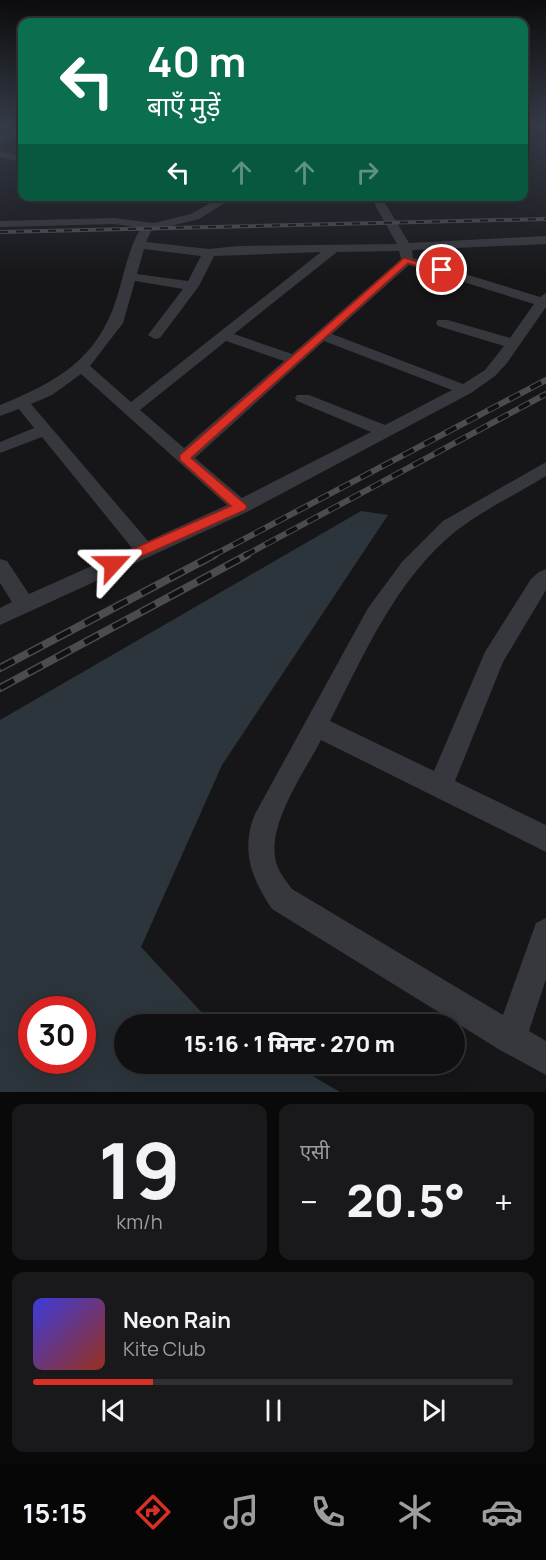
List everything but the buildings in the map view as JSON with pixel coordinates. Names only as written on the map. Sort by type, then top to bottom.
[{"type":"street","points":[[0,224],[114,221],[150,225],[195,217],[222,201]]},
{"type":"street","points":[[0,617],[240,507],[387,432],[465,390],[490,373],[544,300],[406,253],[378,201]]},
{"type":"street","points":[[0,411],[46,392],[82,367],[116,323],[142,236],[150,225]]},
{"type":"street","points":[[139,245],[209,253],[238,250],[333,249],[406,253],[546,240]]},
{"type":"street","points":[[130,410],[333,249]]},
{"type":"street","points":[[155,335],[192,285],[209,253]]},
{"type":"street","points":[[184,458],[294,360],[406,253]]},
{"type":"street","points":[[131,277],[192,285]]},
{"type":"street","points":[[443,323],[513,344]]},
{"type":"street","points":[[321,335],[465,390]]},
{"type":"street","points":[[226,336],[294,360]]},
{"type":"street","points":[[82,367],[240,507]]},
{"type":"street","points":[[303,398],[387,432]]},
{"type":"street","points":[[22,403],[144,550]]},
{"type":"street","points":[[0,448],[45,430]]},
{"type":"street","points":[[546,468],[450,526],[437,537],[390,592],[375,614],[264,823],[260,852],[265,875],[282,899],[546,1059]]},
{"type":"street","points":[[0,566],[25,605]]},
{"type":"street","points":[[440,787],[493,659],[537,585],[546,577]]},
{"type":"street","points":[[316,726],[546,839]]},
{"type":"street","points":[[511,1039],[546,933]]},
{"type":"shaded area","points":[[361,511],[388,515],[222,765],[141,947],[203,1014],[114,1014],[114,1074],[309,1074],[340,1092],[0,1092],[0,720]]},
{"type":"railway","points":[[0,232],[546,219]]},
{"type":"railway","points":[[212,556],[546,380]]},
{"type":"railway","points":[[244,556],[546,394]]},
{"type":"railway","points":[[0,668],[214,555]]},
{"type":"railway","points":[[0,688],[247,555]]},
{"type":"route","points":[[113,564],[240,507],[184,458],[407,260],[442,270]]}]
